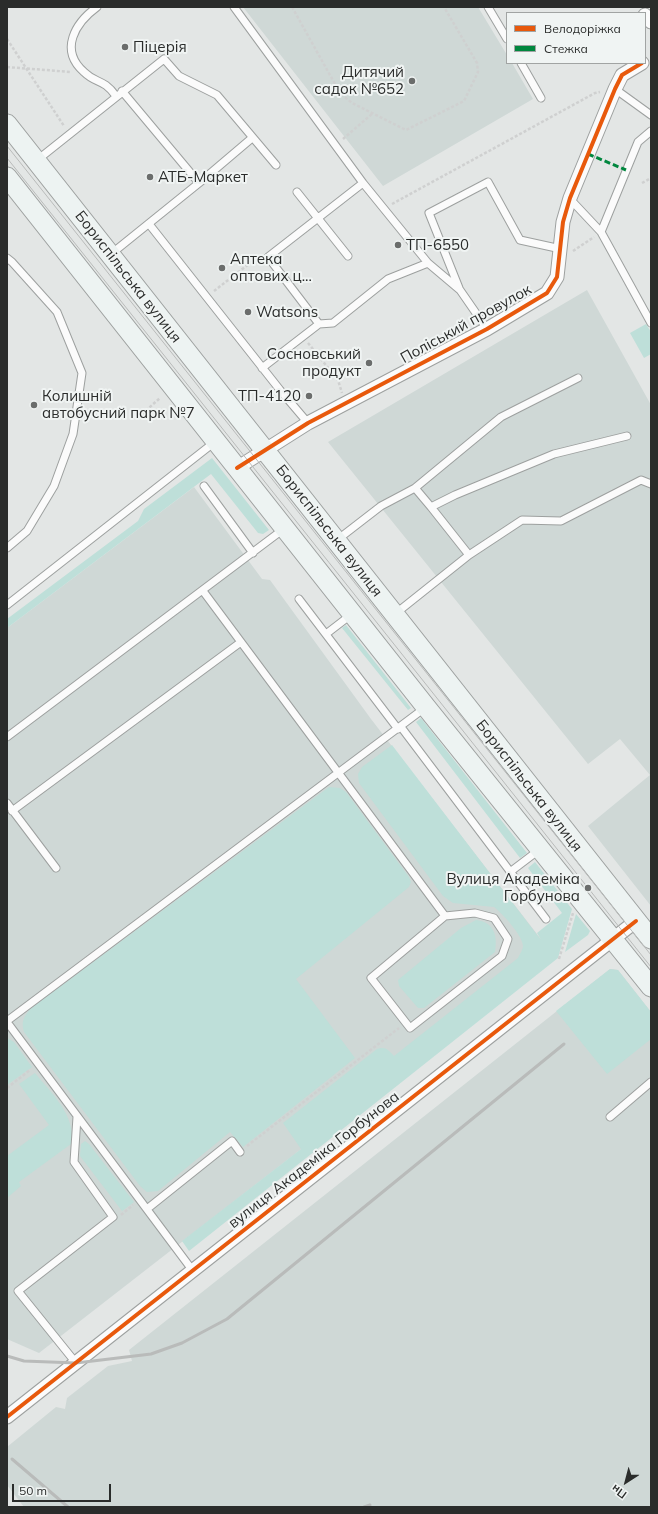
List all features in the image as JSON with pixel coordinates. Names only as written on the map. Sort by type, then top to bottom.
[{"type":"main road","name":"Бориспільська вулиця","points":[[7,124],[651,939]]},
{"type":"main road","name":"Бориспільська вулиця","points":[[7,177],[426,707],[651,987]]},
{"type":"street","name":"Поліський провулок","points":[[237,468],[308,423],[345,402],[487,329],[547,293],[558,277],[563,222],[570,198],[622,75],[640,64]]},
{"type":"street","name":"вулиця Академіка Горбунова","points":[[7,1417],[636,921]]},
{"type":"lane","points":[[97,7],[86,15],[77,25],[72,36],[72,52],[76,62],[84,73],[109,86],[116,96]]},
{"type":"lane","points":[[234,7],[364,183],[428,263],[460,290]]},
{"type":"lane","points":[[488,7],[506,37]]},
{"type":"lane","points":[[36,161],[69,133],[164,59],[179,76],[217,95],[276,165]]},
{"type":"lane","points":[[522,64],[541,98]]},
{"type":"lane","points":[[615,89],[651,115]]},
{"type":"lane","points":[[122,91],[199,182]]},
{"type":"lane","points":[[601,232],[638,142],[651,131]]},
{"type":"lane","points":[[110,255],[252,138]]},
{"type":"lane","points":[[487,329],[460,290],[429,213],[488,182],[520,240],[561,254]]},
{"type":"lane","points":[[319,324],[268,257],[364,183]]},
{"type":"lane","points":[[297,192],[348,256]]},
{"type":"lane","points":[[570,198],[601,232],[651,323]]},
{"type":"lane","points":[[149,224],[262,368],[308,423]]},
{"type":"lane","points":[[7,258],[57,312],[82,373],[73,434],[54,486],[27,531],[7,548]]},
{"type":"lane","points":[[262,368],[319,324],[333,323],[388,279],[428,263]]},
{"type":"lane","points":[[337,540],[381,506],[415,488],[501,416],[578,378]]},
{"type":"lane","points":[[431,507],[455,495],[554,454],[626,436]]},
{"type":"lane","points":[[7,604],[216,441]]},
{"type":"lane","points":[[395,614],[469,555],[522,520],[560,521],[641,480],[651,484]]},
{"type":"lane","points":[[204,486],[253,553]]},
{"type":"lane","points":[[415,488],[469,555]]},
{"type":"lane","points":[[7,737],[285,528]]},
{"type":"lane","points":[[203,591],[445,916]]},
{"type":"lane","points":[[299,599],[400,728],[546,920]]},
{"type":"lane","points":[[326,634],[352,613]]},
{"type":"lane","points":[[12,811],[241,642]]},
{"type":"lane","points":[[193,1271],[7,1022],[339,774],[426,707]]},
{"type":"lane","points":[[7,804],[56,868]]},
{"type":"lane","points":[[510,872],[540,848]]},
{"type":"lane","points":[[475,913],[494,918],[508,939],[502,956],[410,1028],[371,978],[445,916],[475,913]]},
{"type":"lane","points":[[610,1117],[651,1082]]},
{"type":"lane","points":[[76,1363],[18,1291],[113,1216],[74,1162],[77,1117]]},
{"type":"lane","points":[[147,1209],[232,1141],[240,1152]]},
{"type":"path","points":[[292,7],[340,93],[352,103],[406,130],[464,101],[478,72],[477,64],[444,7]]},
{"type":"path","points":[[7,40],[69,133]]},
{"type":"path","points":[[7,67],[27,70],[84,73]]},
{"type":"path","points":[[384,208],[595,93],[615,89]]},
{"type":"path","points":[[336,145],[373,114]]},
{"type":"path","points":[[642,183],[651,178]]},
{"type":"path","points":[[561,254],[601,232]]},
{"type":"path","points":[[207,297],[254,260],[268,257]]},
{"type":"path","points":[[302,336],[338,380],[345,402]]},
{"type":"path","points":[[142,414],[160,398]]},
{"type":"path","points":[[559,959],[575,905]]},
{"type":"path","points":[[240,1152],[404,1024]]},
{"type":"path","points":[[7,1088],[38,1064]]},
{"type":"path","points":[[113,1216],[119,1216],[140,1200]]},
{"type":"shaded area","name":"Дитячий садок №652","points":[[243,7],[478,7],[506,53],[506,64],[513,64],[533,99],[383,186]]},
{"type":"shaded area","points":[[587,290],[651,405],[651,906],[588,826],[650,775],[620,739],[588,764],[328,442]]},
{"type":"shaded area","points":[[194,487],[262,579],[270,580],[371,719],[547,947],[547,958],[39,1353],[7,1339],[7,628]]},
{"type":"shaded area","points":[[610,969],[618,970],[651,1012],[651,1507],[24,1507],[7,1485],[7,1447],[56,1407],[65,1409],[67,1398],[108,1366],[132,1361],[129,1350]]},
{"type":"green space","points":[[646,324],[651,332],[651,354],[644,358],[630,333]]},
{"type":"green space","points":[[212,458],[269,530],[263,534],[258,533],[211,474],[7,628],[7,619],[138,521],[144,509]]},
{"type":"green space","points":[[346,625],[411,708],[408,710],[342,628]]},
{"type":"green space","points":[[421,718],[527,853],[520,858],[416,722]]},
{"type":"green space","points":[[392,745],[541,940],[537,933],[562,913],[528,868],[535,862],[572,909],[558,958],[189,1251],[182,1241],[301,1149],[283,1123],[377,1049],[385,1048],[394,1056],[518,958],[522,950],[523,946],[520,937],[507,919],[494,907],[453,903],[443,896],[359,783],[358,774],[362,767]]},
{"type":"green space","points":[[329,787],[340,788],[346,792],[409,877],[411,882],[409,887],[296,979],[355,1058],[243,1147],[230,1132],[158,1191],[147,1192],[140,1186],[24,1032],[24,1018],[30,1009]]},
{"type":"green space","points":[[576,914],[590,931],[588,935],[565,952]]},
{"type":"green space","points":[[476,920],[482,921],[491,927],[496,941],[495,952],[424,1008],[418,1008],[399,986],[398,980],[461,928]]},
{"type":"green space","points":[[610,969],[618,970],[651,1012],[651,1039],[607,1074],[556,1011]]},
{"type":"green space","points":[[7,1038],[14,1042],[32,1067],[7,1085]]},
{"type":"green space","points":[[35,1073],[55,1097],[66,1115],[72,1134],[71,1144],[19,1182],[21,1186],[7,1198],[7,1156],[49,1125],[19,1084]]},
{"type":"green space","points":[[85,1141],[89,1144],[134,1202],[122,1211],[80,1156],[81,1144]]},
{"type":"tram line","points":[[7,146],[651,955]]},
{"type":"tram line","points":[[7,158],[651,967]]},
{"type":"railway","points":[[7,1356],[24,1361],[76,1363],[151,1354],[182,1343],[227,1319],[564,1044]]},
{"type":"railway","points":[[12,1459],[68,1507]]},
{"type":"railway","points":[[364,1507],[370,1505]]},
{"type":"marked path","points":[[588,154],[626,170]]},
{"type":"cycle path","points":[[237,468],[308,423],[487,329],[547,293],[557,277],[563,222],[570,198],[622,75],[640,64]]},
{"type":"cycle path","points":[[7,1417],[636,921]]},
{"type":"place","name":"Піцерія","points":[[125,47]]},
{"type":"place","name":"Дитячий садок №652","points":[[412,81]]},
{"type":"place","name":"АТБ-Маркет","points":[[150,177]]},
{"type":"place","name":"ТП-6550","points":[[398,245]]},
{"type":"place","name":"Аптека оптових ц...","points":[[222,268]]},
{"type":"place","name":"Watsons","points":[[248,312]]},
{"type":"place","name":"Сосновський продукт","points":[[369,363]]},
{"type":"place","name":"ТП-4120","points":[[309,396]]},
{"type":"place","name":"Колишній автобусний парк №7","points":[[34,405]]},
{"type":"place","name":"Вулиця Академіка Горбунова","points":[[588,888]]}]
